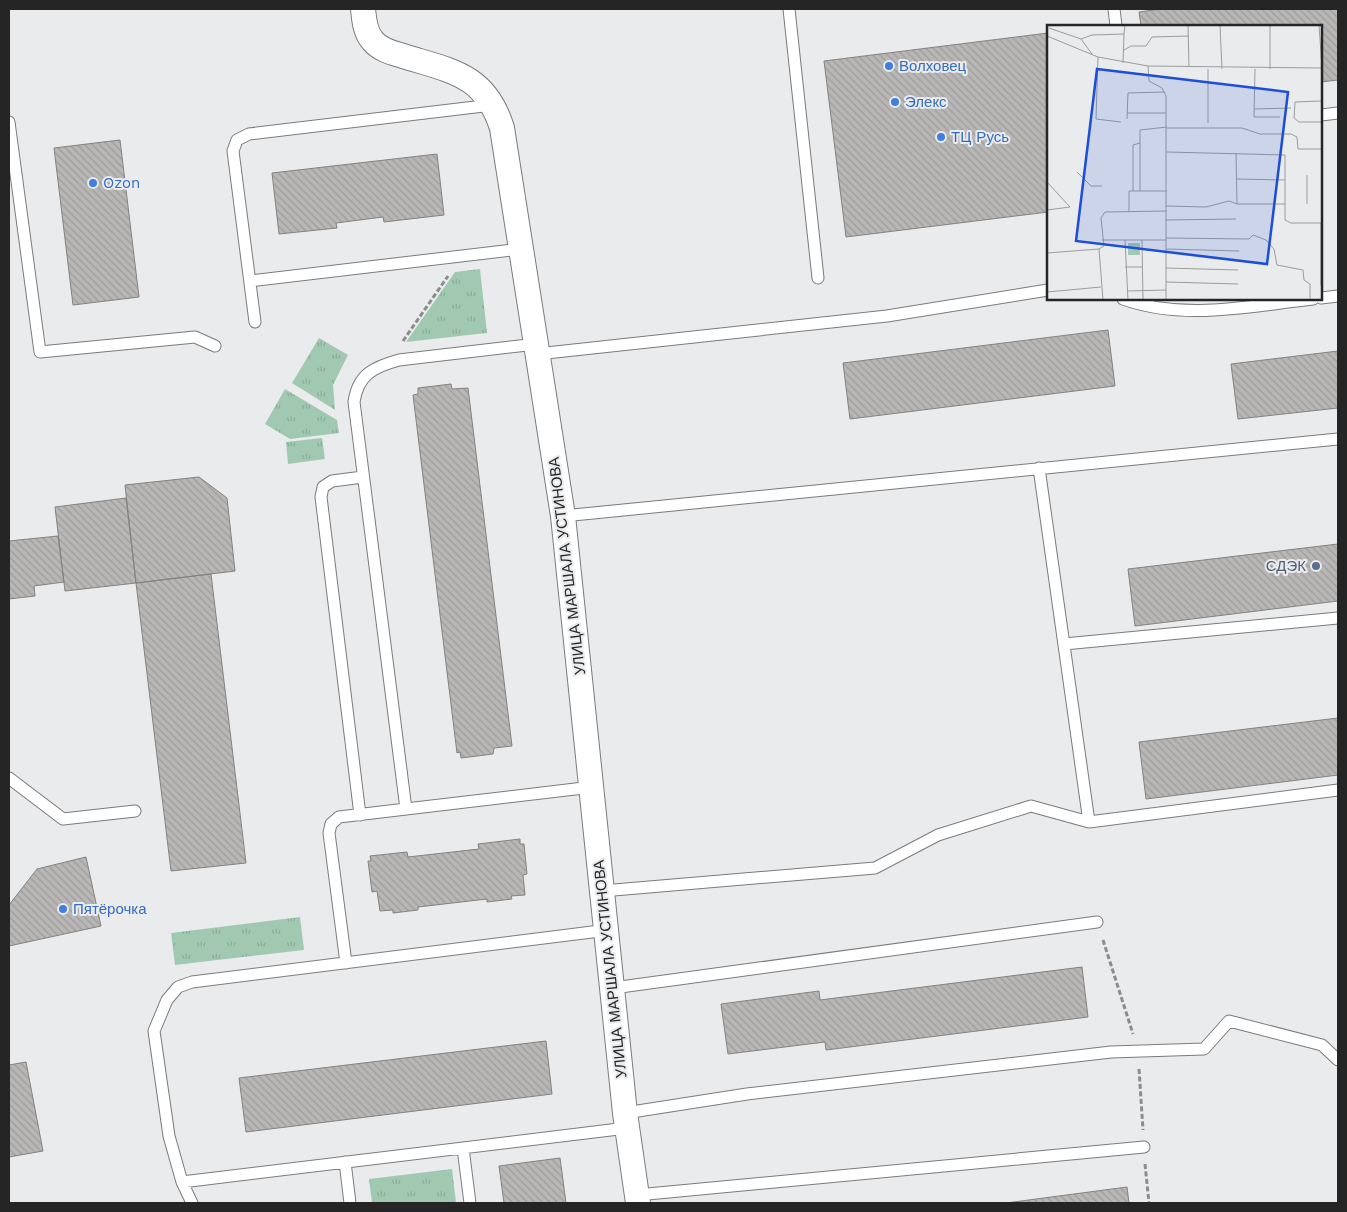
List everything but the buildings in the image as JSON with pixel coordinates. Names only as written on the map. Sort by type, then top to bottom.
[{"type":"street","name":"УЛИЦА МАРШАЛА УСТИНОВА","points":[[363,9],[365,26],[372,41],[387,50],[472,80],[492,105],[502,128],[563,516],[602,891],[608,930],[626,1121],[638,1199]]},
{"type":"lane","points":[[789,9],[818,278]]},
{"type":"lane","points":[[1114,9],[1116,25]]},
{"type":"lane","points":[[255,322],[233,152],[237,140],[249,134],[492,105]]},
{"type":"lane","points":[[1322,115],[1338,113]]},
{"type":"lane","points":[[9,122],[40,352],[195,337],[215,346]]},
{"type":"lane","points":[[250,281],[521,249]]},
{"type":"lane","points":[[406,809],[354,402],[356,388],[367,374],[387,364],[860,319],[1047,290]]},
{"type":"lane","points":[[1322,298],[1338,296]]},
{"type":"lane","points":[[1126,300],[1147,308],[1190,312],[1304,300]]},
{"type":"lane","points":[[563,516],[1338,439]]},
{"type":"lane","points":[[1039,468],[1089,822]]},
{"type":"lane","points":[[360,815],[321,497],[323,487],[332,481],[364,478]]},
{"type":"lane","points":[[1064,644],[1338,618]]},
{"type":"lane","points":[[9,778],[62,819],[136,811]]},
{"type":"lane","points":[[346,963],[329,833],[331,824],[340,817],[592,787]]},
{"type":"lane","points":[[602,891],[875,868],[938,835],[1031,806],[1089,822],[1338,790]]},
{"type":"lane","points":[[613,988],[1097,922]]},
{"type":"lane","points":[[192,1203],[182,1182],[169,1136],[154,1030],[167,1000],[178,987],[192,982],[608,930]]},
{"type":"lane","points":[[182,1182],[464,1148],[626,1121],[748,1094],[1111,1052],[1204,1049],[1229,1021],[1322,1045],[1338,1060]]},
{"type":"lane","points":[[638,1199],[1144,1147]]},
{"type":"lane","points":[[464,1148],[470,1203]]},
{"type":"lane","points":[[345,1162],[350,1203]]},
{"type":"path","points":[[387,364],[462,256]]},
{"type":"green space","points":[[480,269],[487,333],[406,342],[455,272]]},
{"type":"green space","points":[[319,338],[348,355],[333,385],[335,410],[292,383]]},
{"type":"green space","points":[[285,389],[337,420],[339,433],[290,439],[265,424]]},
{"type":"green space","points":[[322,438],[325,459],[288,464],[286,442]]},
{"type":"green space","points":[[300,917],[304,950],[175,965],[171,933]]},
{"type":"green space","points":[[452,1169],[456,1203],[372,1203],[369,1179]]},
{"type":"place","name":"Волховец","points":[[889,66]]},
{"type":"place","name":"Элекс","points":[[895,102]]},
{"type":"place","name":"ТЦ Русь","points":[[941,137]]},
{"type":"place","name":"Ozon","points":[[93,183]]},
{"type":"place","name":"СДЭК","points":[[1316,566]]},
{"type":"place","name":"Пятёрочка","points":[[63,909]]}]
